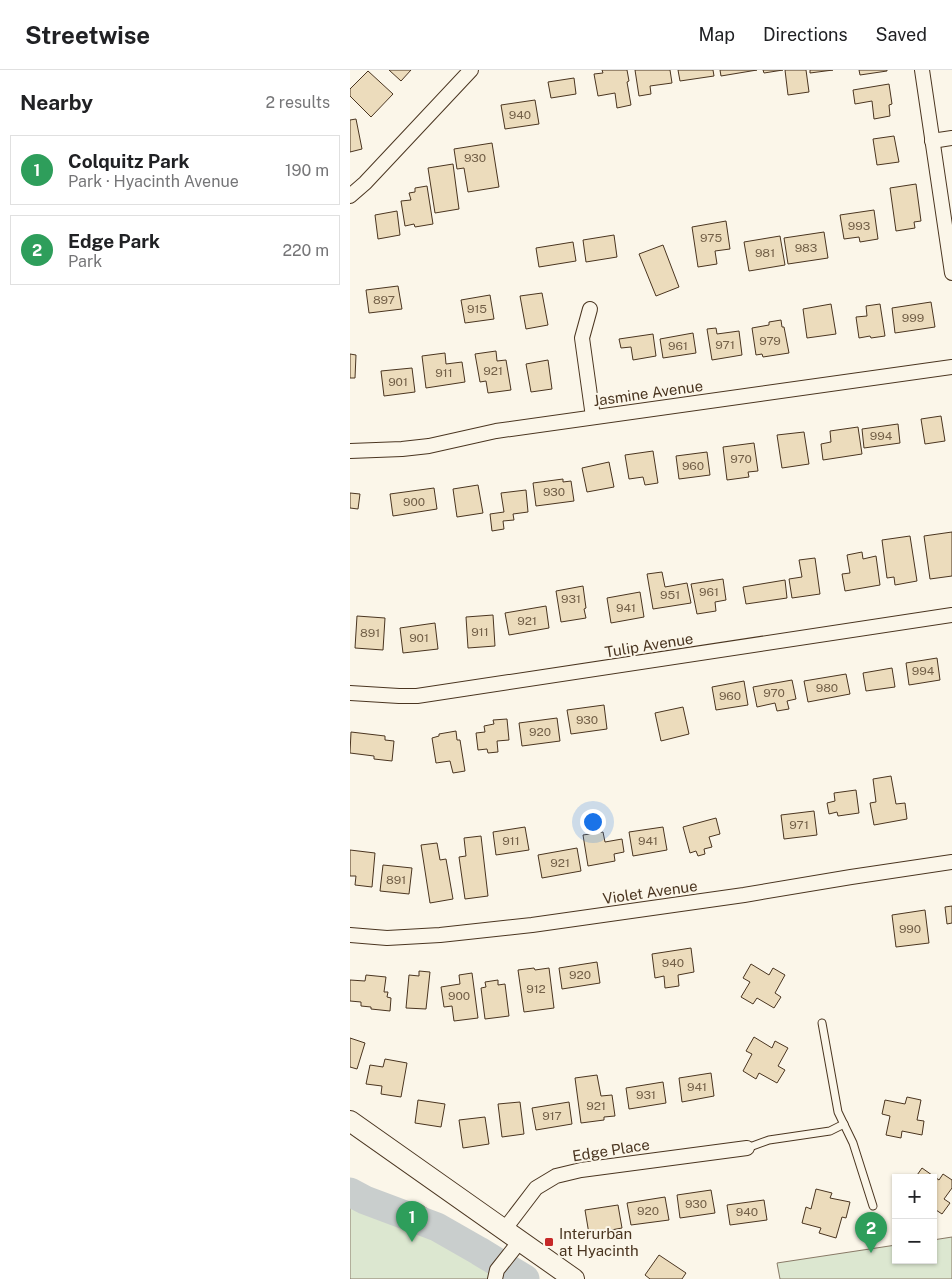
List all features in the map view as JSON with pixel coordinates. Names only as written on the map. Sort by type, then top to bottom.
[{"type":"main road","points":[[350,1121],[574,1279]]},
{"type":"street","points":[[350,196],[365,183],[470,70]]},
{"type":"street","points":[[922,70],[952,273]]},
{"type":"street","points":[[932,141],[952,138]]},
{"type":"street","points":[[590,309],[582,338],[593,417]]},
{"type":"street","name":"Jasmine Avenue","points":[[350,451],[429,446],[496,431],[952,368]]},
{"type":"street","name":"Tulip Avenue","points":[[350,693],[417,696],[952,615]]},
{"type":"street","name":"Violet Avenue","points":[[350,935],[387,938],[440,935],[524,926],[744,895],[952,862]]},
{"type":"street","name":"Edge Place","points":[[499,1270],[512,1235],[536,1188],[556,1176],[581,1170],[747,1148]]},
{"type":"lane","points":[[822,1024],[838,1112],[853,1143],[873,1206]]},
{"type":"lane","points":[[747,1148],[769,1140],[830,1131],[844,1124]]},
{"type":"green space","points":[[350,1197],[422,1205],[527,1279],[350,1279]]},
{"type":"green space","points":[[952,1237],[952,1279],[780,1279],[777,1263],[892,1246],[892,1264],[937,1264],[937,1239]]},
{"type":"building","points":[[389,70],[411,70],[401,81]]},
{"type":"building","points":[[602,70],[627,70],[631,105],[617,108],[615,93],[598,96],[594,74],[603,73]]},
{"type":"building","points":[[635,70],[670,70],[672,83],[650,86],[651,94],[639,96]]},
{"type":"building","points":[[678,70],[713,70],[714,76],[680,81]]},
{"type":"building","points":[[720,70],[757,70],[721,76]]},
{"type":"building","points":[[763,70],[783,70],[764,73]]},
{"type":"building","points":[[785,70],[806,70],[809,92],[788,95]]},
{"type":"building","points":[[810,70],[833,70],[810,73]]},
{"type":"building","points":[[859,70],[887,70],[887,71],[860,75]]},
{"type":"building","points":[[368,71],[393,94],[371,117],[350,96],[350,89]]},
{"type":"building","points":[[574,78],[576,94],[551,98],[548,82]]},
{"type":"building","points":[[889,84],[892,104],[889,105],[890,116],[874,119],[872,101],[855,104],[853,90]]},
{"type":"building","points":[[535,100],[539,124],[505,129],[501,105]]},
{"type":"building","points":[[356,119],[362,149],[350,152],[350,120]]},
{"type":"building","points":[[894,136],[899,162],[877,165],[873,139]]},
{"type":"building","points":[[492,143],[499,187],[468,192],[464,168],[457,169],[454,149]]},
{"type":"building","points":[[453,164],[459,209],[435,213],[428,168]]},
{"type":"building","points":[[916,184],[921,221],[914,222],[915,228],[896,231],[890,188]]},
{"type":"building","points":[[427,186],[433,224],[415,227],[414,224],[405,226],[401,201],[411,200],[409,193],[415,192],[415,188]]},
{"type":"building","points":[[874,210],[878,239],[860,242],[859,237],[844,239],[840,215]]},
{"type":"building","points":[[397,211],[400,235],[378,239],[375,215]]},
{"type":"building","points":[[726,221],[730,249],[715,251],[717,264],[698,267],[692,227]]},
{"type":"building","points":[[824,232],[828,258],[788,264],[784,238]]},
{"type":"building","points":[[614,235],[617,257],[586,262],[583,240]]},
{"type":"building","points":[[780,236],[785,265],[749,271],[744,242]]},
{"type":"building","points":[[573,242],[576,261],[539,267],[536,248]]},
{"type":"building","points":[[663,245],[679,287],[656,296],[639,254]]},
{"type":"building","points":[[398,286],[402,309],[369,313],[366,290]]},
{"type":"building","points":[[542,293],[548,325],[526,329],[520,296]]},
{"type":"building","points":[[490,295],[494,319],[465,323],[461,300]]},
{"type":"building","points":[[931,302],[935,327],[895,333],[892,308]]},
{"type":"building","points":[[831,304],[836,334],[807,338],[803,309]]},
{"type":"building","points":[[880,304],[885,336],[859,338],[856,317],[867,316],[866,306]]},
{"type":"building","points":[[781,320],[789,353],[763,357],[762,354],[756,355],[752,328],[769,325],[769,322]]},
{"type":"building","points":[[716,328],[717,334],[739,331],[742,355],[712,360],[707,329]]},
{"type":"building","points":[[693,333],[696,353],[663,358],[660,339]]},
{"type":"building","points":[[653,334],[656,356],[633,360],[631,347],[621,348],[619,339]]},
{"type":"building","points":[[496,351],[497,361],[506,360],[511,390],[488,393],[486,381],[480,382],[475,354]]},
{"type":"building","points":[[445,353],[446,364],[462,362],[465,382],[426,388],[422,356]]},
{"type":"building","points":[[350,354],[356,355],[355,378],[350,378]]},
{"type":"building","points":[[548,360],[552,389],[531,392],[526,364]]},
{"type":"building","points":[[412,368],[415,392],[384,396],[381,371]]},
{"type":"building","points":[[941,416],[945,441],[925,444],[921,419]]},
{"type":"building","points":[[898,424],[900,443],[864,448],[862,429]]},
{"type":"building","points":[[858,427],[862,454],[823,460],[821,444],[831,442],[830,431]]},
{"type":"building","points":[[804,432],[809,464],[782,468],[777,435]]},
{"type":"building","points":[[754,443],[758,471],[748,472],[749,477],[727,480],[723,447]]},
{"type":"building","points":[[653,451],[658,483],[645,485],[643,477],[629,479],[625,455]]},
{"type":"building","points":[[707,452],[710,475],[679,479],[676,456]]},
{"type":"building","points":[[609,462],[614,487],[587,492],[582,468]]},
{"type":"building","points":[[563,479],[563,482],[571,481],[574,501],[536,506],[533,483]]},
{"type":"building","points":[[478,485],[483,513],[457,517],[453,489]]},
{"type":"building","points":[[434,488],[437,509],[393,516],[390,494]]},
{"type":"building","points":[[526,490],[528,512],[513,514],[514,520],[503,521],[504,529],[492,531],[490,514],[504,512],[501,493]]},
{"type":"building","points":[[350,493],[360,494],[358,509],[350,508]]},
{"type":"building","points":[[952,532],[952,576],[930,579],[924,536]]},
{"type":"building","points":[[910,536],[917,581],[895,585],[894,577],[887,578],[882,540]]},
{"type":"building","points":[[862,552],[863,559],[876,556],[880,585],[845,591],[842,574],[850,573],[847,555]]},
{"type":"building","points":[[815,558],[820,594],[792,598],[789,579],[802,577],[799,560]]},
{"type":"building","points":[[662,572],[665,587],[687,583],[691,603],[653,609],[647,574]]},
{"type":"building","points":[[723,579],[726,600],[715,602],[716,611],[697,614],[691,584]]},
{"type":"building","points":[[785,580],[787,598],[746,604],[743,587]]},
{"type":"building","points":[[583,586],[586,618],[561,622],[556,591]]},
{"type":"building","points":[[640,592],[644,617],[611,623],[607,598]]},
{"type":"building","points":[[546,606],[549,628],[509,635],[505,613]]},
{"type":"building","points":[[493,615],[495,646],[468,648],[466,617]]},
{"type":"building","points":[[357,616],[385,618],[383,650],[355,648]]},
{"type":"building","points":[[435,623],[438,649],[403,653],[400,628]]},
{"type":"building","points":[[937,658],[940,680],[909,685],[906,663]]},
{"type":"building","points":[[892,668],[895,687],[866,691],[863,673]]},
{"type":"building","points":[[846,674],[850,694],[808,702],[804,681]]},
{"type":"building","points":[[792,680],[796,699],[787,701],[789,709],[777,711],[775,703],[757,707],[753,687]]},
{"type":"building","points":[[744,681],[748,705],[716,710],[712,687]]},
{"type":"building","points":[[604,705],[607,729],[571,734],[567,710]]},
{"type":"building","points":[[683,707],[689,734],[661,741],[655,713]]},
{"type":"building","points":[[557,718],[560,741],[522,746],[519,723]]},
{"type":"building","points":[[507,719],[509,740],[497,741],[498,752],[488,753],[487,749],[478,750],[476,733],[485,732],[484,726],[494,724],[493,720]]},
{"type":"building","points":[[456,731],[457,740],[460,740],[465,771],[453,773],[450,761],[436,763],[432,738],[439,736],[439,734]]},
{"type":"building","points":[[351,732],[385,736],[385,740],[394,741],[392,761],[374,759],[374,756],[350,753]]},
{"type":"building","points":[[891,776],[896,804],[905,803],[907,819],[874,825],[870,803],[876,802],[873,779]]},
{"type":"building","points":[[856,790],[859,813],[838,816],[837,812],[829,814],[827,803],[835,801],[834,793]]},
{"type":"building","points":[[814,811],[817,835],[784,839],[781,815]]},
{"type":"building","points":[[716,818],[720,834],[709,837],[712,847],[704,849],[705,854],[698,856],[696,851],[690,853],[683,827]]},
{"type":"building","points":[[525,827],[529,850],[496,855],[493,832]]},
{"type":"building","points":[[663,827],[667,850],[633,856],[629,832]]},
{"type":"building","points":[[603,832],[605,842],[622,839],[624,852],[614,854],[615,861],[588,866],[583,835]]},
{"type":"building","points":[[481,836],[488,896],[465,899],[459,857],[466,856],[464,838]]},
{"type":"building","points":[[437,843],[440,860],[446,859],[453,899],[430,903],[421,845]]},
{"type":"building","points":[[577,848],[581,871],[542,878],[538,855]]},
{"type":"building","points":[[350,850],[375,853],[372,887],[355,885],[356,876],[350,876]]},
{"type":"building","points":[[383,865],[412,868],[409,894],[380,891]]},
{"type":"building","points":[[952,906],[952,923],[947,924],[945,907]]},
{"type":"building","points":[[925,910],[929,943],[896,947],[892,915]]},
{"type":"building","points":[[691,948],[694,972],[678,975],[679,986],[665,988],[664,976],[655,978],[652,954]]},
{"type":"building","points":[[597,962],[600,983],[562,989],[559,968]]},
{"type":"building","points":[[751,964],[769,975],[773,968],[785,975],[775,993],[781,997],[774,1008],[757,998],[753,1004],[741,997],[750,982],[743,978]]},
{"type":"building","points":[[534,968],[535,970],[549,968],[554,1008],[524,1012],[518,970]]},
{"type":"building","points":[[419,971],[430,972],[426,1009],[406,1008],[409,975],[419,976]]},
{"type":"building","points":[[472,973],[478,1018],[454,1021],[452,1006],[444,1007],[441,987],[460,984],[459,975]]},
{"type":"building","points":[[366,975],[386,977],[384,992],[388,992],[387,997],[391,998],[390,1011],[371,1009],[371,1007],[361,1006],[361,1002],[350,1001],[350,980],[365,981]]},
{"type":"building","points":[[498,980],[498,985],[505,984],[509,1016],[485,1019],[481,988],[486,987],[485,982]]},
{"type":"building","points":[[754,1037],[772,1048],[775,1041],[788,1048],[778,1066],[785,1070],[777,1083],[759,1073],[756,1079],[743,1071],[752,1054],[746,1051]]},
{"type":"building","points":[[350,1038],[365,1043],[357,1069],[350,1067]]},
{"type":"building","points":[[385,1059],[407,1063],[401,1097],[381,1094],[382,1086],[366,1084],[370,1065],[383,1067]]},
{"type":"building","points":[[711,1073],[714,1096],[682,1102],[679,1078]]},
{"type":"building","points":[[597,1075],[601,1096],[612,1095],[615,1116],[604,1117],[604,1120],[581,1123],[575,1078]]},
{"type":"building","points":[[663,1082],[666,1103],[629,1109],[626,1088]]},
{"type":"building","points":[[907,1097],[921,1100],[917,1120],[924,1121],[922,1135],[902,1131],[901,1138],[886,1135],[890,1116],[882,1114],[885,1100],[905,1104]]},
{"type":"building","points":[[418,1100],[445,1104],[441,1127],[415,1123]]},
{"type":"building","points":[[520,1102],[524,1134],[502,1137],[498,1104]]},
{"type":"building","points":[[569,1102],[572,1124],[536,1130],[532,1108]]},
{"type":"building","points":[[485,1117],[489,1144],[463,1148],[459,1120]]},
{"type":"building","points":[[922,1168],[930,1174],[918,1174]]},
{"type":"building","points":[[943,1174],[952,1180],[952,1188],[944,1199],[950,1203],[942,1214],[937,1211],[937,1179],[939,1180]]},
{"type":"building","points":[[816,1189],[832,1193],[830,1198],[850,1202],[846,1218],[842,1217],[836,1238],[819,1233],[821,1228],[802,1223],[806,1207],[811,1209]]},
{"type":"building","points":[[711,1190],[715,1213],[680,1218],[677,1195]]},
{"type":"building","points":[[665,1197],[669,1220],[631,1225],[627,1203]]},
{"type":"building","points":[[764,1200],[767,1220],[730,1225],[727,1205]]},
{"type":"building","points":[[618,1205],[622,1228],[589,1234],[585,1210]]},
{"type":"building","points":[[659,1255],[686,1273],[682,1279],[650,1279],[645,1275]]},
{"type":"waterway","points":[[350,1192],[365,1200],[437,1227],[525,1279]]},
{"type":"place","name":"Colquitz Park","points":[[412,1242]]},
{"type":"place","name":"Interurban at Hyacinth","points":[[549,1242]]},
{"type":"place","name":"Edge Park","points":[[871,1253]]}]
